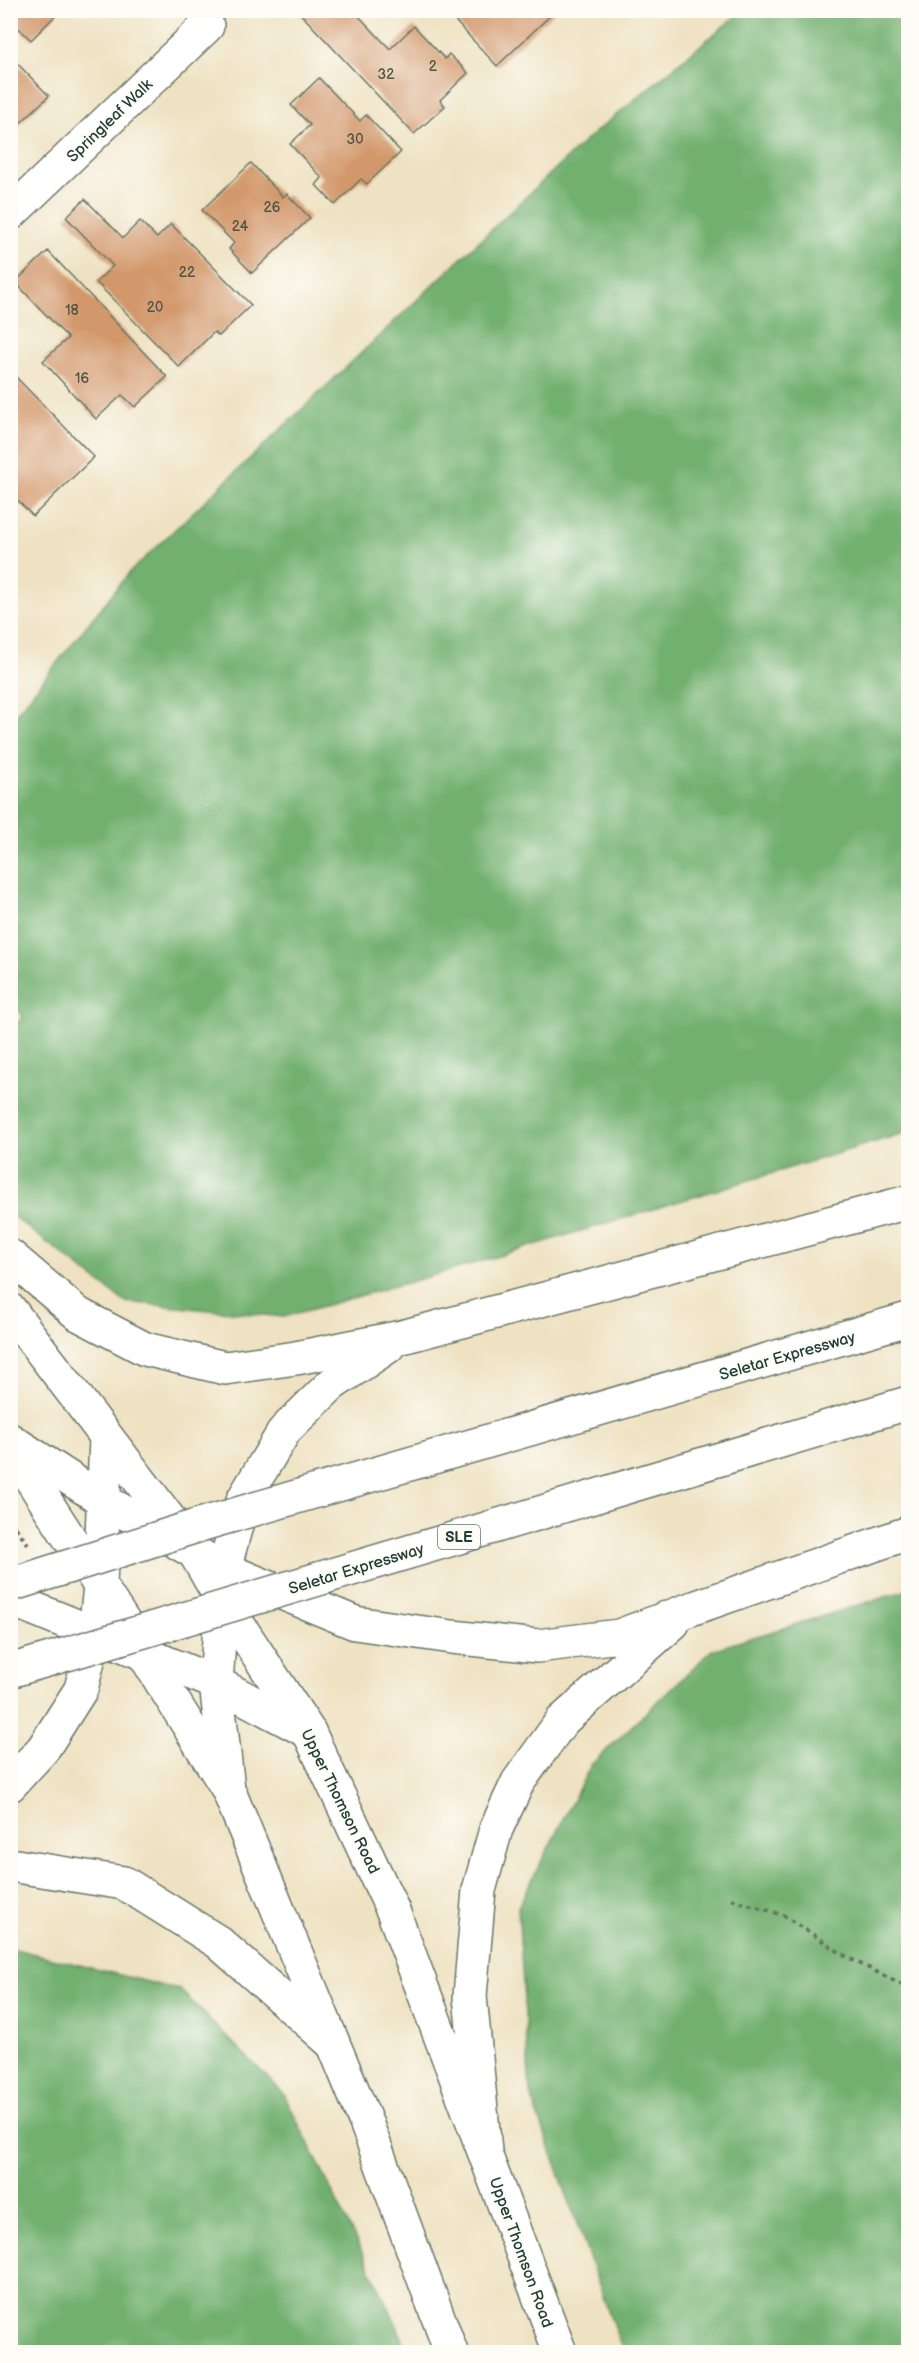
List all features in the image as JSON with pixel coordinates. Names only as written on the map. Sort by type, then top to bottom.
[{"type":"main road","name":"Springleaf Walk","points":[[10,214],[207,26]]},
{"type":"main road","points":[[10,1256],[78,1314],[135,1344],[145,1349],[225,1368],[296,1358],[402,1337],[909,1202]]},
{"type":"main road","points":[[10,1310],[195,1553],[223,1584],[355,1623],[537,1646],[619,1636],[909,1533]]},
{"type":"main road","name":"Seletar Expressway","points":[[10,1585],[203,1524],[909,1319]]},
{"type":"main road","points":[[228,1789],[216,1683],[223,1584],[243,1500],[285,1430],[332,1384],[402,1337]]},
{"type":"main road","name":"Seletar Expressway","points":[[10,1671],[909,1402]]},
{"type":"main road","points":[[10,1785],[43,1749],[81,1689],[94,1634],[100,1586],[106,1438]]},
{"type":"main road","points":[[10,1440],[103,1500],[195,1553]]},
{"type":"main road","points":[[10,1446],[228,1789],[367,2125],[451,2352]]},
{"type":"main road","name":"Upper Thomson Road","points":[[223,1584],[309,1732],[393,1911],[560,2352]]},
{"type":"main road","points":[[10,1599],[216,1683],[309,1732]]},
{"type":"main road","points":[[485,2151],[470,1996],[478,1890],[496,1829],[518,1782],[562,1721],[688,1610]]},
{"type":"main road","points":[[10,1865],[124,1883],[218,1942],[332,2042]]},
{"type":"path","points":[[731,1899],[783,1915],[847,1957],[909,1988]]},
{"type":"green space","points":[[742,11],[908,11],[908,1132],[449,1271],[284,1317],[125,1302],[11,1215],[11,1026],[23,1018],[10,995],[11,720],[129,573],[587,139]]},
{"type":"green space","points":[[908,1590],[908,2352],[623,2352],[530,2092],[518,1907],[591,1765],[712,1650]]},
{"type":"green space","points":[[11,1948],[180,1990],[284,2094],[388,2305],[408,2352],[11,2352]]},
{"type":"building","points":[[10,10],[61,10],[31,40],[10,20]]},
{"type":"building","points":[[297,10],[353,10],[390,49],[414,26],[445,59],[449,54],[468,73],[440,100],[445,106],[414,134]]},
{"type":"building","points":[[445,10],[556,10],[497,66]]},
{"type":"building","points":[[10,56],[49,96],[16,127],[10,121]]},
{"type":"building","points":[[319,78],[360,121],[366,115],[401,152],[367,184],[361,179],[335,205],[316,185],[322,178],[290,144],[310,125],[291,105]]},
{"type":"building","points":[[251,163],[283,197],[287,194],[310,218],[252,273],[229,249],[234,243],[202,210]]},
{"type":"building","points":[[85,199],[123,238],[140,221],[157,238],[171,224],[251,305],[219,336],[214,332],[179,367],[96,282],[113,266],[66,217]]},
{"type":"building","points":[[48,251],[167,377],[135,407],[122,395],[96,419],[43,361],[68,338],[15,282]]},
{"type":"building","points":[[10,371],[94,457],[33,516],[10,493]]}]
